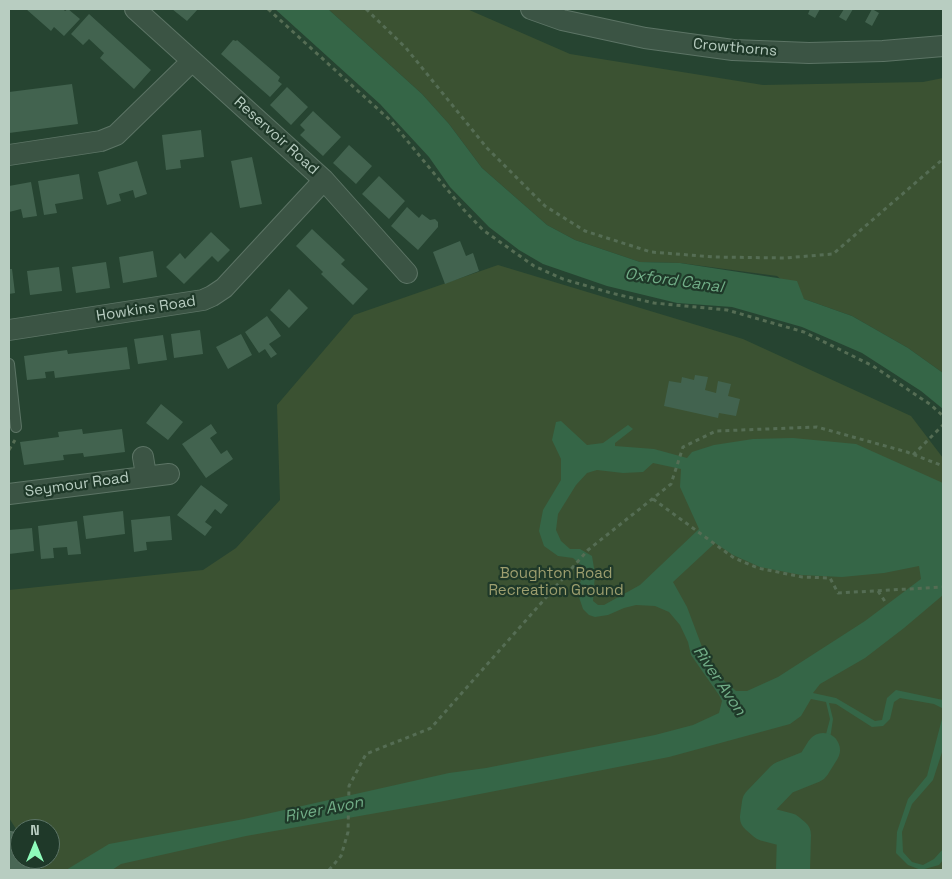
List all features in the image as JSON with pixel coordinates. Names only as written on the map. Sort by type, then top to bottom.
[{"type":"street","name":"Reservoir Road","points":[[135,9],[324,180],[407,273]]},
{"type":"street","name":"Crowthorns","points":[[531,9],[562,20],[645,38],[733,50],[818,53],[883,51],[943,46]]},
{"type":"street","points":[[9,155],[101,141],[116,135],[192,61]]},
{"type":"street","name":"Howkins Road","points":[[9,330],[202,300],[212,296],[224,288],[324,180]]},
{"type":"street","name":"Seymour Road","points":[[9,494],[144,466],[169,474]]},
{"type":"street","points":[[9,846],[25,870]]},
{"type":"lane","points":[[9,364],[16,427]]},
{"type":"path","points":[[268,9],[391,121],[464,210],[483,230],[534,266],[563,279],[611,293],[661,304],[727,310],[804,332],[873,366],[931,405],[943,416]]},
{"type":"path","points":[[366,9],[406,48],[487,148],[545,206],[585,231],[651,252],[722,257],[785,258],[833,254],[943,159]]},
{"type":"path","points":[[913,455],[943,425]]},
{"type":"path","points":[[329,870],[341,856],[348,832],[349,786],[366,754],[431,728],[588,550],[671,484],[682,447],[716,432],[817,427],[906,452],[943,466]]},
{"type":"path","points":[[652,499],[716,546],[758,568],[802,577],[830,578],[838,593],[943,587]]},
{"type":"path","points":[[878,591],[886,604]]},
{"type":"green space","points":[[328,9],[467,9],[570,54],[763,85],[923,82],[943,78],[943,373],[908,348],[852,316],[804,299],[777,276],[680,263],[640,262],[575,240],[547,225],[482,168],[449,124],[422,94]]},
{"type":"green space","name":"Boughton Road Recreation Ground","points":[[498,265],[743,339],[911,416],[943,458],[943,870],[42,870],[60,869],[60,819],[10,820],[9,818],[9,590],[203,570],[236,548],[280,500],[277,405],[354,315]]},
{"type":"water","name":"Oxford Canal","points":[[275,9],[328,9],[422,94],[449,124],[482,168],[547,225],[575,240],[640,262],[680,263],[797,281],[804,299],[852,316],[908,348],[943,373],[943,409],[921,391],[862,353],[802,327],[732,307],[677,303],[607,286],[543,264],[519,250],[489,227],[450,187],[429,157],[380,104]]},
{"type":"water","name":"River Avon","points":[[561,421],[587,445],[603,443],[628,425],[633,429],[615,443],[615,446],[654,449],[687,458],[692,452],[714,445],[753,439],[793,438],[856,444],[943,483],[943,595],[865,658],[820,684],[813,693],[836,698],[875,721],[882,720],[887,698],[896,690],[943,700],[943,749],[933,780],[912,804],[902,832],[903,852],[912,862],[923,865],[934,859],[943,849],[943,860],[939,865],[921,870],[908,865],[896,853],[897,832],[908,799],[927,776],[942,719],[942,708],[934,704],[900,698],[894,702],[890,719],[883,726],[872,727],[836,704],[829,703],[833,719],[830,739],[815,766],[766,792],[760,804],[759,816],[768,822],[788,826],[796,834],[795,870],[791,870],[791,836],[787,832],[765,825],[757,819],[757,803],[764,790],[811,763],[825,738],[830,719],[826,702],[811,699],[801,716],[790,724],[669,757],[439,802],[246,836],[121,864],[112,870],[66,870],[109,844],[244,819],[449,773],[486,768],[655,735],[693,725],[719,713],[722,701],[691,655],[688,642],[680,625],[669,612],[655,606],[636,605],[608,615],[595,617],[589,615],[583,609],[577,591],[581,580],[581,565],[573,558],[558,556],[544,546],[539,531],[543,510],[561,480],[561,459],[552,440],[556,422]],"holes":[[[653,463],[681,469],[680,487],[699,529],[640,585],[604,605],[598,605],[593,601],[595,574],[592,556],[580,549],[570,549],[561,541],[556,530],[558,514],[576,485],[587,473],[597,470],[623,473],[643,472]],[[715,543],[733,555],[760,567],[801,575],[842,577],[884,573],[919,566],[921,579],[865,621],[778,677],[747,691],[736,691],[710,668],[687,607],[673,582]]]},
{"type":"building","points":[[26,9],[63,9],[65,11],[68,9],[80,19],[64,36],[54,27],[51,31]]},
{"type":"building","points":[[172,9],[198,9],[187,21]]},
{"type":"building","points":[[810,9],[820,9],[815,18],[808,14]]},
{"type":"building","points":[[844,9],[853,9],[846,21],[839,17]]},
{"type":"building","points":[[872,9],[879,13],[872,26],[865,22]]},
{"type":"building","points":[[89,14],[151,70],[134,89],[100,58],[104,53],[89,39],[83,45],[71,34]]},
{"type":"building","points":[[233,40],[237,40],[280,77],[278,81],[282,84],[270,97],[221,54]]},
{"type":"building","points":[[72,84],[78,124],[9,133],[9,92]]},
{"type":"building","points":[[287,87],[308,107],[291,125],[270,105]]},
{"type":"building","points":[[313,111],[341,137],[323,156],[300,135],[305,130],[300,125]]},
{"type":"building","points":[[201,130],[204,157],[180,160],[181,168],[166,170],[162,135]]},
{"type":"building","points":[[349,145],[372,166],[356,184],[333,163]]},
{"type":"building","points":[[252,157],[262,204],[240,208],[231,161]]},
{"type":"building","points":[[137,161],[147,194],[135,198],[133,190],[119,194],[121,201],[107,205],[98,172]]},
{"type":"building","points":[[79,174],[83,199],[55,204],[57,213],[44,215],[38,181]]},
{"type":"building","points":[[379,176],[405,201],[389,219],[362,194]]},
{"type":"building","points":[[31,182],[37,216],[23,218],[21,209],[9,212],[9,186]]},
{"type":"building","points":[[407,207],[419,218],[422,214],[430,220],[435,219],[438,222],[438,227],[418,250],[391,226]]},
{"type":"building","points":[[312,229],[345,260],[341,264],[368,289],[353,305],[296,246]]},
{"type":"building","points":[[211,232],[230,250],[218,262],[212,256],[184,284],[166,267],[180,253],[185,259]]},
{"type":"building","points":[[460,241],[466,256],[473,253],[479,271],[445,284],[433,252]]},
{"type":"building","points":[[153,251],[157,277],[123,283],[119,257]]},
{"type":"building","points":[[106,262],[110,288],[76,293],[72,267]]},
{"type":"building","points":[[59,267],[62,291],[30,295],[27,271]]},
{"type":"building","points":[[9,269],[12,269],[15,293],[9,294]]},
{"type":"building","points":[[289,289],[308,308],[289,328],[270,310]]},
{"type":"building","points":[[267,316],[281,336],[269,344],[277,354],[271,358],[265,349],[259,353],[245,332]]},
{"type":"building","points":[[200,330],[203,354],[174,358],[171,334]]},
{"type":"building","points":[[241,334],[252,355],[228,369],[216,347]]},
{"type":"building","points":[[163,335],[167,360],[138,364],[134,339]]},
{"type":"building","points":[[127,347],[130,369],[55,378],[54,371],[45,372],[46,378],[27,380],[24,356],[67,350],[68,354]]},
{"type":"building","points":[[695,375],[708,377],[705,390],[716,393],[718,381],[731,384],[728,396],[740,399],[736,416],[719,413],[718,418],[664,406],[669,381],[681,383],[682,377],[694,380]]},
{"type":"building","points":[[161,404],[183,422],[168,440],[146,423]]},
{"type":"building","points":[[211,424],[217,433],[210,438],[221,454],[227,450],[233,459],[206,478],[182,444]]},
{"type":"building","points":[[82,429],[83,434],[122,429],[125,452],[84,457],[83,453],[63,455],[64,460],[24,465],[20,442],[59,437],[58,432]]},
{"type":"building","points":[[201,485],[228,505],[221,514],[215,509],[205,522],[212,527],[205,536],[177,515]]},
{"type":"building","points":[[123,511],[125,534],[86,539],[83,516]]},
{"type":"building","points":[[170,516],[172,540],[146,542],[147,550],[134,552],[131,520]]},
{"type":"building","points":[[77,521],[81,554],[68,555],[67,547],[53,548],[54,558],[41,559],[38,526]]},
{"type":"building","points":[[32,528],[34,551],[9,554],[9,530]]},
{"type":"waterway","points":[[793,870],[794,835],[788,830],[765,824],[757,817],[759,803],[783,778],[813,766],[823,750]]}]
